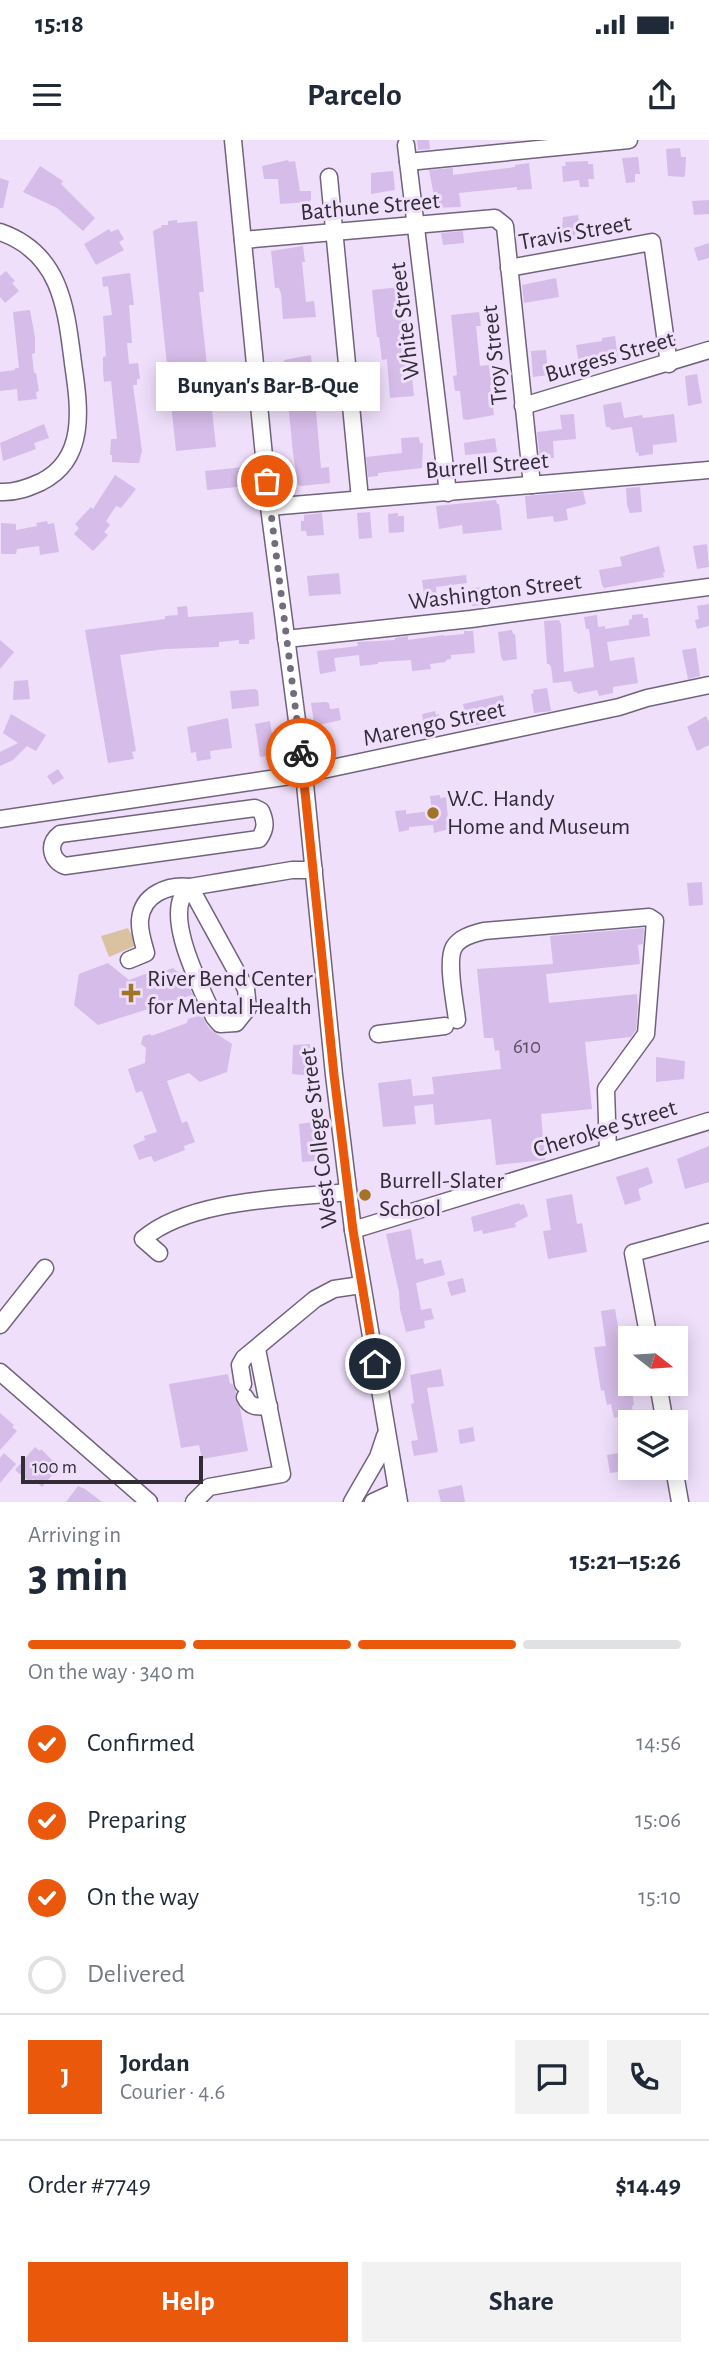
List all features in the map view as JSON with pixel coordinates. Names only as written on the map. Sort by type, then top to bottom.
[{"type":"street","name":"West College Street","points":[[233,140],[269,507],[304,774],[348,1192],[361,1285],[398,1497]]},
{"type":"street","points":[[408,162],[629,140]]},
{"type":"street","name":"White Street","points":[[406,145],[448,493]]},
{"type":"street","points":[[328,177],[360,499]]},
{"type":"street","name":"Bathune Street","points":[[243,240],[495,218],[501,221]]},
{"type":"street","name":"Troy Street","points":[[501,221],[505,226],[532,485]]},
{"type":"street","points":[[0,232],[21,242],[43,261],[55,279],[63,300],[78,415],[74,444],[60,469],[48,479],[22,490],[0,492]]},
{"type":"street","name":"Travis Street","points":[[509,268],[652,242],[669,364]]},
{"type":"street","name":"Burgess Street","points":[[523,406],[709,351]]},
{"type":"street","name":"Burrell Street","points":[[269,507],[709,470]]},
{"type":"street","name":"Washington Street","points":[[286,639],[471,619],[709,587]]},
{"type":"street","name":"Marengo Street","points":[[0,819],[304,774],[594,713],[709,685]]},
{"type":"street","points":[[161,794],[165,799],[167,813],[164,820]]},
{"type":"street","points":[[255,808],[261,811],[266,826],[260,839],[65,866],[57,863],[53,856],[55,838],[60,834],[164,820],[255,808]]},
{"type":"street","points":[[129,960],[146,953],[140,916],[145,905],[166,887],[190,887],[292,870],[314,870]]},
{"type":"street","points":[[190,887],[246,989],[248,1007],[236,1023],[220,1024],[214,1017],[179,928],[179,902],[190,887]]},
{"type":"street","points":[[378,1034],[451,1023],[451,958],[455,946],[467,937],[484,931],[649,917],[655,921],[646,1034],[606,1089],[608,1152]]},
{"type":"street","name":"Cherokee Street","points":[[353,1230],[709,1121]]},
{"type":"street","points":[[159,1253],[144,1239],[155,1229],[200,1212],[274,1199],[348,1192]]},
{"type":"street","points":[[647,1326],[633,1253],[709,1233]]},
{"type":"street","points":[[0,1325],[45,1268]]},
{"type":"street","points":[[269,1406],[250,1405],[244,1391],[240,1365],[244,1358],[316,1299],[334,1289],[361,1285]]},
{"type":"street","points":[[194,1502],[209,1487],[282,1474],[257,1349]]},
{"type":"street","points":[[0,1372],[149,1502]]},
{"type":"street","points":[[352,1502],[378,1457],[386,1433]]},
{"type":"street","points":[[676,1480],[680,1502]]},
{"type":"street","points":[[373,1502],[398,1497]]},
{"type":"shaded area","points":[[128,928],[137,945],[109,957],[101,936]]},
{"type":"building","points":[[417,140],[429,140],[430,149],[418,150]]},
{"type":"building","points":[[680,148],[681,157],[686,157],[685,175],[668,176],[666,149]]},
{"type":"building","points":[[638,157],[640,174],[635,174],[635,182],[626,183],[622,158]]},
{"type":"building","points":[[295,161],[300,191],[311,191],[309,202],[280,204],[278,179],[264,179],[262,166]]},
{"type":"building","points":[[588,161],[588,164],[593,164],[594,179],[588,179],[589,187],[580,187],[579,180],[563,182],[562,166],[566,166],[565,162]]},
{"type":"building","points":[[529,163],[532,189],[517,190],[517,187],[459,193],[461,207],[431,208],[430,196],[434,196],[429,170],[453,168],[453,175]]},
{"type":"building","points":[[40,166],[63,181],[61,184],[95,218],[83,231],[57,208],[23,192]]},
{"type":"building","points":[[393,171],[395,190],[371,194],[371,173]]},
{"type":"building","points":[[0,178],[9,181],[3,208],[0,208]]},
{"type":"building","points":[[709,200],[709,214],[694,215],[692,201]]},
{"type":"building","points":[[578,215],[581,236],[578,237],[579,240],[566,241],[566,237],[556,239],[554,228],[562,227],[563,217]]},
{"type":"building","points":[[177,220],[177,223],[197,221],[204,292],[199,292],[216,447],[176,451],[153,231],[162,227],[161,225],[168,225],[168,221]]},
{"type":"building","points":[[109,229],[111,232],[118,229],[124,239],[119,242],[124,250],[96,265],[84,244]]},
{"type":"building","points":[[463,231],[464,243],[443,245],[441,233]]},
{"type":"building","points":[[709,243],[709,258],[698,261],[694,248]]},
{"type":"building","points":[[303,246],[306,302],[314,301],[316,317],[283,319],[281,294],[279,288],[275,288],[271,251]]},
{"type":"building","points":[[6,271],[19,291],[5,303],[0,297],[0,276]]},
{"type":"building","points":[[130,273],[134,305],[129,305],[132,343],[127,343],[129,364],[138,363],[140,379],[137,379],[137,385],[133,385],[142,451],[139,463],[112,462],[111,439],[117,439],[111,381],[104,382],[103,372],[103,357],[106,356],[103,316],[112,315],[108,286],[103,287],[102,277]]},
{"type":"building","points":[[556,278],[559,297],[524,303],[522,285]]},
{"type":"building","points":[[400,287],[400,320],[406,320],[414,396],[390,398],[387,359],[382,360],[377,337],[372,290]]},
{"type":"building","points":[[30,310],[35,337],[35,353],[32,354],[34,373],[39,391],[36,392],[37,399],[18,401],[17,389],[0,391],[0,372],[19,368],[13,312]]},
{"type":"building","points":[[479,312],[481,326],[476,326],[480,366],[489,365],[490,374],[493,374],[494,384],[490,385],[494,415],[467,420],[463,419],[460,391],[455,391],[453,376],[457,375],[451,315]]},
{"type":"building","points":[[615,336],[619,364],[580,370],[576,345]]},
{"type":"building","points":[[546,350],[548,375],[533,377],[531,351]]},
{"type":"building","points":[[311,355],[321,468],[329,467],[330,483],[301,486],[298,485],[293,453],[284,360]]},
{"type":"building","points":[[697,374],[702,403],[688,406],[685,376]]},
{"type":"building","points":[[621,402],[624,418],[674,414],[677,442],[653,445],[653,454],[639,456],[638,452],[636,453],[632,427],[612,430],[606,427],[603,405]]},
{"type":"building","points":[[574,414],[576,439],[553,441],[554,458],[540,459],[537,432],[562,429],[560,415]]},
{"type":"building","points":[[44,424],[49,438],[34,443],[36,449],[3,461],[0,443]]},
{"type":"building","points":[[419,437],[420,443],[423,443],[422,468],[378,473],[378,476],[368,477],[366,457],[402,453],[401,438]]},
{"type":"building","points":[[495,438],[497,452],[465,455],[464,443]]},
{"type":"building","points":[[245,467],[247,486],[207,490],[205,471]]},
{"type":"building","points":[[115,475],[136,489],[121,508],[116,506],[106,521],[110,525],[104,532],[108,535],[93,551],[74,534],[79,528],[75,524],[91,507],[93,509]]},
{"type":"building","points":[[640,487],[642,512],[630,513],[626,488]]},
{"type":"building","points":[[583,491],[586,504],[566,509],[568,520],[554,522],[553,516],[527,519],[525,496]]},
{"type":"building","points":[[496,500],[499,504],[502,530],[463,534],[462,525],[439,529],[436,506]]},
{"type":"building","points":[[370,512],[372,538],[359,539],[357,513]]},
{"type":"building","points":[[322,513],[324,535],[307,536],[306,531],[301,531],[304,515]]},
{"type":"building","points":[[398,513],[398,516],[404,516],[404,532],[389,533],[388,514]]},
{"type":"building","points":[[47,521],[48,524],[54,523],[59,552],[40,555],[39,546],[17,549],[16,554],[1,554],[1,523],[16,524],[16,530]]},
{"type":"building","points":[[707,544],[709,567],[697,569],[693,546]]},
{"type":"building","points":[[659,546],[664,577],[604,588],[599,570],[622,566],[620,557]]},
{"type":"building","points":[[339,573],[341,594],[309,596],[307,576]]},
{"type":"building","points":[[466,575],[467,583],[436,587],[438,606],[426,607],[422,580]]},
{"type":"building","points":[[487,587],[488,601],[482,601],[483,605],[472,606],[470,588]]},
{"type":"building","points":[[709,604],[709,626],[697,629],[697,606]]},
{"type":"building","points":[[187,606],[188,617],[253,612],[255,639],[249,640],[249,644],[239,644],[239,640],[219,642],[219,647],[165,649],[120,655],[136,751],[132,752],[134,759],[108,763],[85,630],[165,619],[165,616],[178,615],[177,607]]},
{"type":"building","points":[[643,614],[643,618],[648,618],[650,636],[607,642],[610,661],[634,657],[638,683],[613,687],[613,693],[599,696],[597,690],[577,694],[571,681],[553,683],[551,667],[547,664],[544,621],[559,620],[561,624],[564,672],[594,667],[589,629],[586,629],[584,617],[597,615],[598,627],[605,626],[605,629],[629,625],[632,615]]},
{"type":"building","points":[[512,630],[515,634],[517,659],[503,661],[498,632]]},
{"type":"building","points":[[464,631],[473,631],[475,653],[451,655],[451,659],[446,662],[430,664],[431,669],[412,671],[411,660],[360,666],[359,655],[334,658],[336,671],[320,674],[317,651],[358,646],[357,642],[395,640],[408,636],[408,640],[464,634]]},
{"type":"building","points":[[0,640],[14,652],[0,669]]},
{"type":"building","points":[[696,648],[700,676],[688,679],[682,650]]},
{"type":"building","points":[[28,680],[30,699],[13,700],[14,681]]},
{"type":"building","points":[[547,688],[551,711],[534,713],[531,694],[534,693],[533,690]]},
{"type":"building","points":[[230,691],[258,691],[259,706],[232,709]]},
{"type":"building","points":[[503,695],[505,719],[468,727],[463,704]]},
{"type":"building","points":[[311,703],[329,703],[330,709],[339,708],[341,720],[318,725],[318,722],[314,723]]},
{"type":"building","points":[[435,711],[436,715],[439,714],[442,732],[425,735],[422,714]]},
{"type":"building","points":[[11,714],[46,735],[36,751],[27,746],[13,760],[0,766],[0,752],[18,743],[3,733]]},
{"type":"building","points":[[706,716],[709,722],[709,745],[697,751],[687,727]]},
{"type":"building","points":[[228,718],[232,748],[210,751],[211,759],[197,761],[196,752],[191,753],[187,727]]},
{"type":"building","points":[[270,721],[275,755],[260,757],[255,724]]},
{"type":"building","points":[[58,769],[64,778],[53,785],[47,776]]},
{"type":"building","name":"W.C. Handy Home and Museum","points":[[440,795],[440,798],[446,797],[449,829],[434,833],[433,825],[409,827],[409,830],[399,832],[395,811],[406,810],[406,814],[432,811],[430,796]]},
{"type":"building","points":[[702,882],[703,905],[689,906],[687,883]]},
{"type":"building","points":[[644,928],[643,944],[638,945],[640,964],[546,974],[549,1003],[637,994],[638,1006],[636,1030],[631,1037],[585,1042],[592,1109],[541,1114],[545,1160],[496,1165],[491,1119],[435,1125],[433,1104],[414,1106],[416,1124],[383,1127],[378,1083],[411,1079],[413,1096],[434,1094],[432,1077],[501,1069],[499,1050],[495,1051],[493,1038],[484,1038],[477,969],[553,964],[550,936]]},
{"type":"building","points":[[108,963],[129,980],[148,973],[149,977],[173,968],[185,978],[206,1024],[232,1044],[227,1072],[200,1082],[189,1073],[167,1081],[182,1123],[187,1121],[195,1142],[184,1146],[185,1150],[154,1162],[151,1156],[139,1160],[133,1145],[145,1140],[144,1136],[157,1132],[142,1091],[136,1093],[128,1069],[145,1063],[146,1048],[141,1044],[143,1036],[151,1036],[187,1023],[188,1019],[201,1015],[190,1007],[192,995],[98,1025],[74,1005],[79,974]]},
{"type":"building","points":[[310,1044],[312,1076],[292,1074],[293,1045]]},
{"type":"building","points":[[656,1057],[685,1061],[684,1079],[656,1082]]},
{"type":"building","points":[[314,1122],[316,1161],[302,1162],[299,1124]]},
{"type":"building","points":[[709,1146],[709,1182],[685,1189],[677,1159]]},
{"type":"building","points":[[648,1167],[653,1183],[638,1189],[641,1200],[625,1205],[616,1177]]},
{"type":"building","points":[[572,1194],[577,1224],[582,1223],[587,1252],[548,1259],[543,1231],[551,1230],[546,1199]]},
{"type":"building","points":[[519,1203],[524,1204],[528,1216],[515,1223],[516,1227],[483,1234],[482,1230],[474,1232],[471,1217]]},
{"type":"building","points":[[411,1229],[416,1260],[423,1258],[424,1264],[441,1260],[445,1275],[416,1283],[421,1310],[431,1308],[434,1319],[424,1321],[425,1328],[406,1332],[386,1234]]},
{"type":"building","points":[[463,1278],[466,1292],[451,1296],[447,1282]]},
{"type":"building","points":[[615,1309],[618,1326],[618,1396],[633,1396],[634,1405],[632,1410],[618,1410],[618,1417],[614,1418],[611,1404],[607,1405],[604,1390],[601,1391],[594,1347],[606,1346],[601,1311]]},
{"type":"building","points":[[441,1369],[444,1386],[427,1388],[438,1452],[414,1456],[411,1441],[418,1440],[411,1404],[414,1403],[410,1375]]},
{"type":"building","points":[[228,1374],[230,1384],[232,1383],[236,1392],[235,1398],[240,1408],[248,1451],[202,1459],[199,1445],[181,1448],[169,1384]]},
{"type":"building","points":[[0,1413],[17,1431],[0,1450]]},
{"type":"building","points":[[473,1427],[475,1441],[460,1444],[458,1430]]},
{"type":"building","points":[[35,1447],[40,1451],[41,1449],[59,1467],[42,1487],[33,1479],[30,1482],[15,1470]]},
{"type":"building","points":[[4,1453],[16,1464],[0,1483],[0,1458]]},
{"type":"building","points":[[618,1453],[618,1472],[610,1473],[607,1455]]},
{"type":"building","points":[[462,1485],[465,1502],[441,1502],[438,1490]]},
{"type":"building","points":[[78,1486],[85,1489],[102,1502],[66,1502]]},
{"type":"way so far","points":[[267,481],[301,753]]},
{"type":"place","name":"Bunyan's Bar-B-Que","points":[[267,481]]},
{"type":"place","name":"W.C. Handy Home and Museum","points":[[433,813]]},
{"type":"place","name":"River Bend Center for Mental Health","points":[[131,993]]},
{"type":"place","name":"Burrell-Slater School","points":[[365,1195]]},
{"type":"route","points":[[301,753],[334,1075],[353,1230],[375,1364]]}]
